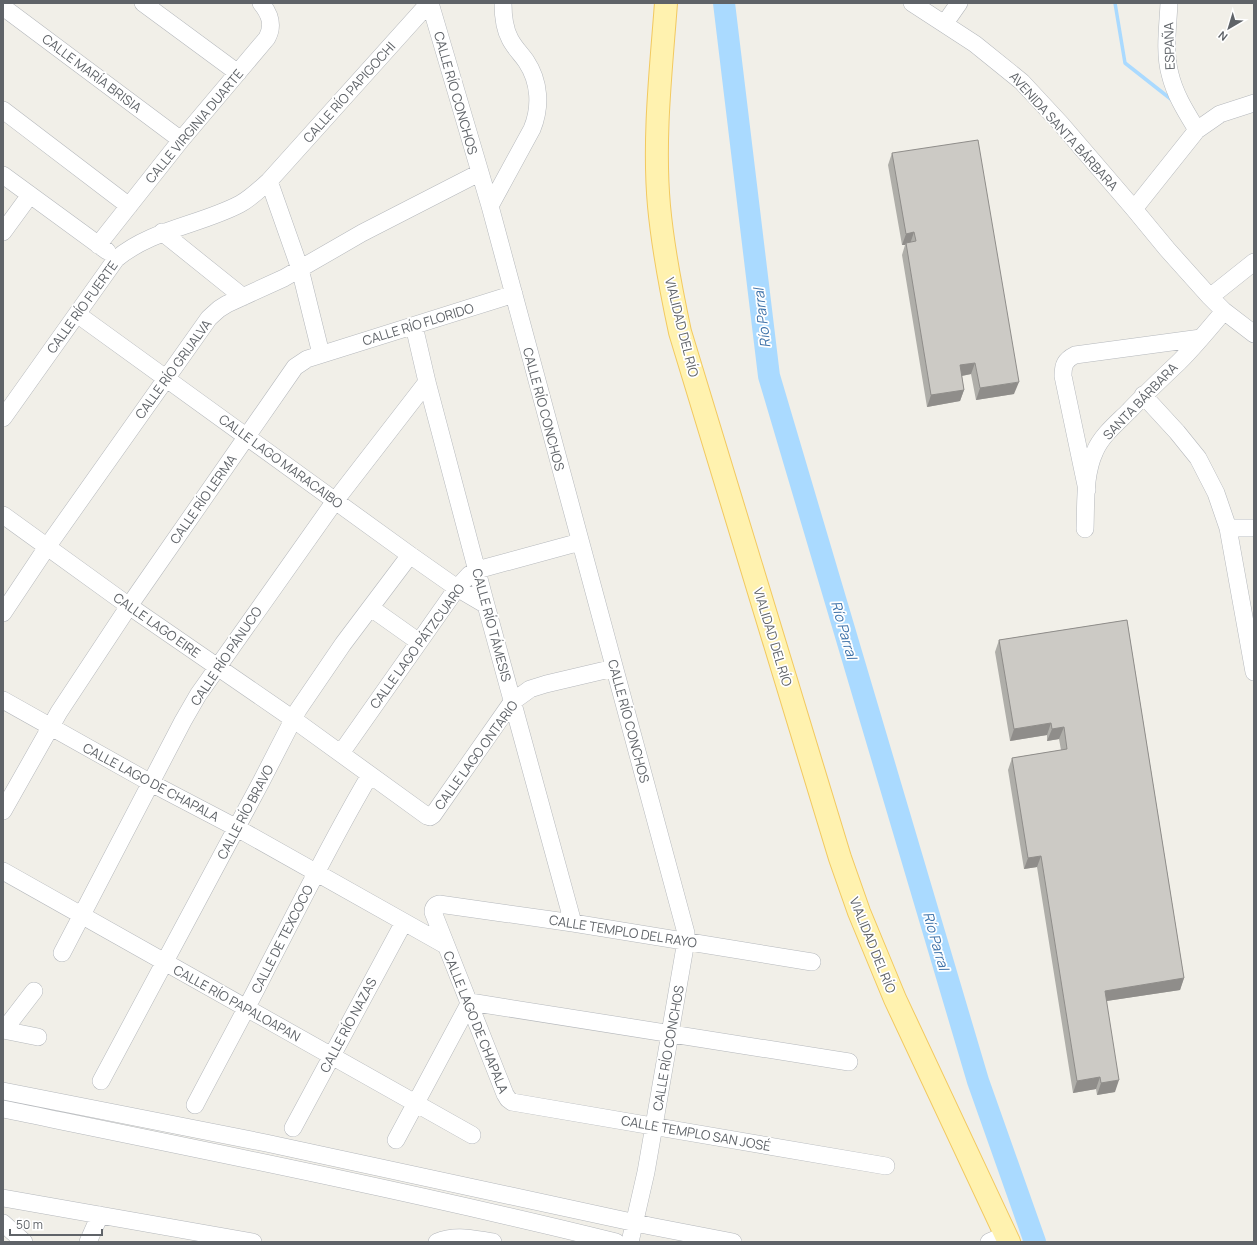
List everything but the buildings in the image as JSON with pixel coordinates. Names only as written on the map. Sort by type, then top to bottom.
[{"type":"main road","name":"VIALIDAD DEL RÍO","points":[[666,3],[658,118],[657,164],[665,252],[670,286],[680,332],[838,850],[859,912],[895,999],[1001,1240]]},
{"type":"street","points":[[143,3],[238,73]]},
{"type":"street","name":"CALLE VIRGINIA DUARTE","points":[[98,245],[181,140],[267,38],[270,33],[270,18],[261,3]]},
{"type":"street","name":"CALLE RÍO CONCHOS","points":[[429,3],[490,206],[686,933],[671,1034],[646,1172],[630,1242]]},
{"type":"street","name":"CALLE RÍO PAPIGOCHI","points":[[269,181],[429,3]]},
{"type":"street","points":[[490,206],[532,129],[538,108],[538,94],[535,78],[527,63],[510,39],[505,27],[503,3]]},
{"type":"street","name":"AVENIDA SANTA BÁRBARA","points":[[912,3],[945,23],[987,53],[1022,82],[1066,130],[1167,249],[1210,297],[1224,311],[1254,334]]},
{"type":"street","points":[[945,23],[959,3]]},
{"type":"street","name":"ESPAÑA","points":[[1169,3],[1167,43],[1170,74],[1184,109],[1197,130]]},
{"type":"street","name":"CALLE MARÍA BRISIA","points":[[3,6],[181,140]]},
{"type":"street","points":[[1134,209],[1197,130],[1220,114],[1254,103]]},
{"type":"street","points":[[3,110],[128,206]]},
{"type":"street","name":"CALLE RÍO GRIJALVA","points":[[3,613],[47,547],[209,318],[219,309],[300,269],[362,233],[479,173]]},
{"type":"street","points":[[3,175],[116,259]]},
{"type":"street","points":[[269,181],[300,269],[321,354]]},
{"type":"street","name":"CALLE RÍO FUERTE","points":[[3,418],[116,259],[140,242],[162,232],[235,206],[256,193],[269,181]]},
{"type":"street","points":[[3,232],[30,195]]},
{"type":"street","points":[[162,232],[243,297]]},
{"type":"street","points":[[1210,297],[1254,262]]},
{"type":"street","name":"CALLE RÍO FLORIDO","points":[[321,354],[514,294]]},
{"type":"street","name":"SANTA BÁRBARA","points":[[1085,529],[1090,466],[1095,450],[1102,439],[1143,395],[1179,362],[1202,338],[1224,311]]},
{"type":"street","name":"CALLE LAGO MARACAIBO","points":[[77,314],[410,555],[457,588],[486,605]]},
{"type":"street","name":"CALLE RÍO TÁMESIS","points":[[414,326],[427,382],[486,605],[573,923]]},
{"type":"street","points":[[1087,490],[1063,376],[1065,362],[1069,358],[1076,355],[1202,338]]},
{"type":"street","name":"CALLE RÍO LERMA","points":[[3,811],[50,727],[129,606],[246,436],[295,367],[307,359],[321,354]]},
{"type":"street","name":"CALLE RÍO PÁNUCO","points":[[62,953],[198,695],[335,501],[427,382]]},
{"type":"street","points":[[1143,395],[1177,432],[1198,458],[1216,493],[1228,528],[1254,672]]},
{"type":"street","name":"CALLE LAGO EIRE","points":[[3,515],[129,606],[218,666],[430,817]]},
{"type":"street","points":[[1228,528],[1254,528]]},
{"type":"street","name":"CALLE LAGO PÁTZCUARO","points":[[341,753],[457,588],[469,575],[477,570],[580,542]]},
{"type":"street","name":"CALLE RÍO BRAVO","points":[[101,1081],[304,700],[410,555]]},
{"type":"street","points":[[371,608],[419,642]]},
{"type":"street","name":"CALLE LAGO ONTARIO","points":[[430,817],[433,815],[512,702],[530,689],[614,668]]},
{"type":"street","name":"CALLE LAGO DE CHAPALA","points":[[3,700],[152,783],[237,828],[445,945]]},
{"type":"street","name":"CALLE DE TEXCOCO","points":[[195,1105],[247,1009],[316,872],[349,810],[370,775]]},
{"type":"street","name":"CALLE RÍO PAPALOAPAN","points":[[3,871],[472,1134]]},
{"type":"street","name":"CALLE TEMPLO DEL RAYO","points":[[435,906],[439,904],[573,923],[812,962]]},
{"type":"street","name":"CALLE LAGO DE CHAPALA","points":[[435,906],[433,912],[445,945],[470,1002],[508,1098]]},
{"type":"street","name":"CALLE RÍO NAZAS","points":[[293,1128],[404,922]]},
{"type":"street","points":[[34,991],[4,1030],[38,1037]]},
{"type":"street","points":[[396,1140],[470,1002],[849,1062]]},
{"type":"street","points":[[3,1091],[274,1145],[635,1223],[733,1242]]},
{"type":"street","name":"CALLE TEMPLO SAN JOSÉ","points":[[508,1098],[518,1103],[886,1166]]},
{"type":"street","points":[[3,1109],[519,1218],[616,1242]]},
{"type":"street","points":[[3,1198],[100,1215],[214,1239],[253,1242]]},
{"type":"street","points":[[88,1242],[100,1215]]},
{"type":"street","points":[[3,1223],[24,1242]]},
{"type":"street","points":[[436,1242],[449,1238],[461,1237],[493,1242]]},
{"type":"waterway","name":"Río Parral","points":[[724,3],[769,376],[978,1081],[1035,1242]]},
{"type":"waterway","points":[[1115,3],[1125,63],[1172,100]]}]
